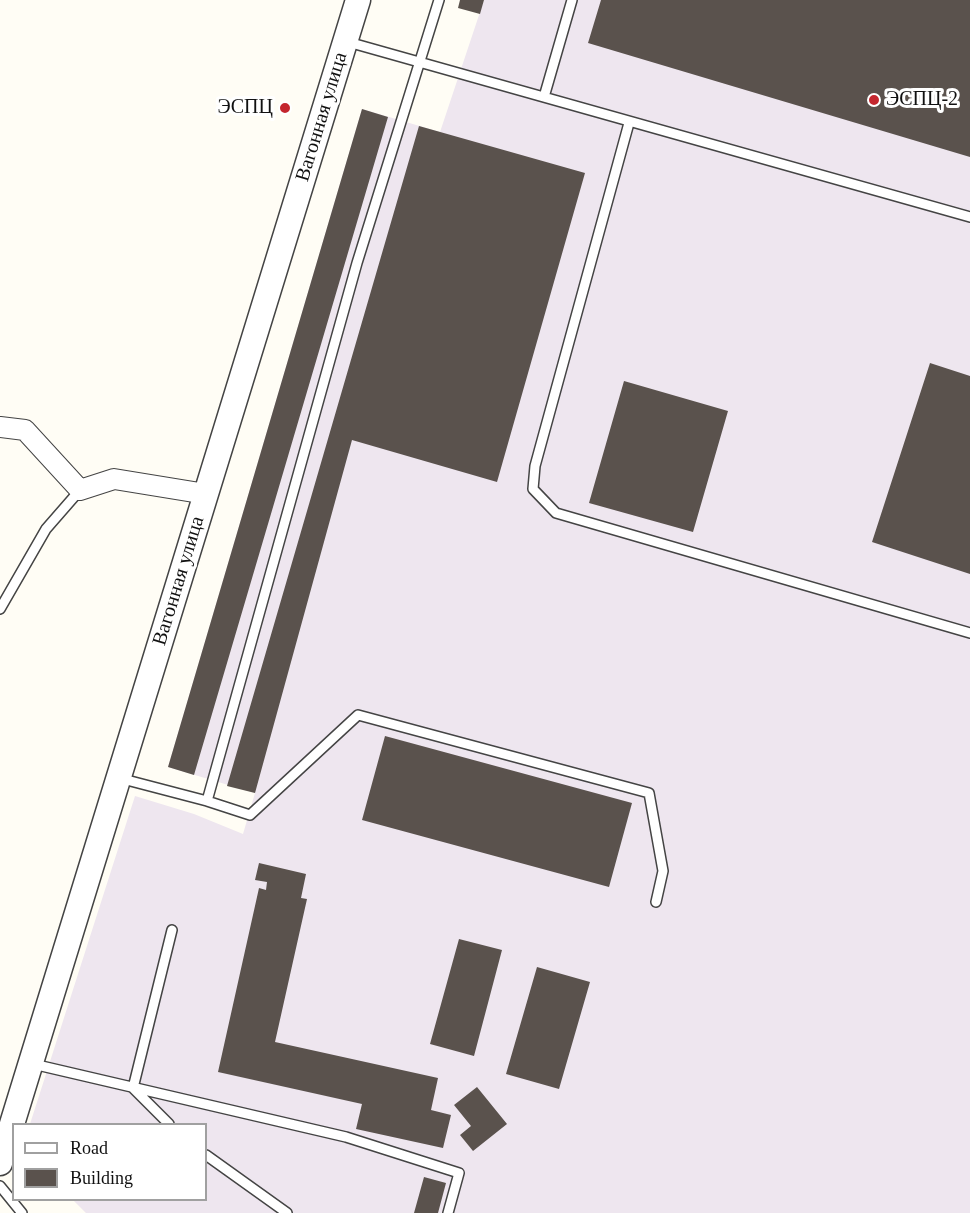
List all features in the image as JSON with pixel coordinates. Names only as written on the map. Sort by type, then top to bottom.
[{"type":"street","name":"Вагонная улица","points":[[0,1162],[358,0]]},
{"type":"street","points":[[0,427],[25,430],[80,490],[114,479],[206,494]]},
{"type":"lane","points":[[207,801],[354,274],[439,0]]},
{"type":"lane","points":[[544,97],[572,0]]},
{"type":"lane","points":[[345,41],[629,123],[970,217]]},
{"type":"lane","points":[[629,123],[535,466],[533,489],[556,513],[970,633]]},
{"type":"lane","points":[[0,609],[46,529],[80,490]]},
{"type":"lane","points":[[118,778],[207,801],[250,815],[358,715],[649,793],[663,871],[656,902]]},
{"type":"lane","points":[[133,1088],[172,930]]},
{"type":"lane","points":[[30,1063],[346,1137],[459,1173],[448,1213]]},
{"type":"lane","points":[[133,1088],[167,1123]]},
{"type":"lane","points":[[207,1156],[287,1213]]},
{"type":"lane","points":[[0,1186],[12,1201]]},
{"type":"lane","points":[[12,1201],[22,1213]]},
{"type":"shaded area","points":[[484,0],[970,0],[970,1213],[86,1213],[74,1201],[207,1201],[207,1123],[30,1123],[135,796],[194,814],[243,834],[255,793],[168,767],[362,109],[440,132]]},
{"type":"building","points":[[460,0],[484,0],[480,14],[458,8]]},
{"type":"building","name":"ЭСПЦ-2","points":[[601,0],[970,0],[970,157],[588,43]]},
{"type":"building","points":[[362,109],[388,117],[194,775],[168,767]]},
{"type":"building","points":[[419,126],[585,173],[497,482],[352,440],[255,793],[227,786]]},
{"type":"building","points":[[930,363],[970,376],[970,574],[872,542]]},
{"type":"building","points":[[624,381],[728,411],[693,532],[589,503]]},
{"type":"building","points":[[385,736],[632,803],[609,887],[362,820]]},
{"type":"building","points":[[259,863],[306,874],[301,898],[307,899],[275,1042],[438,1078],[431,1110],[451,1115],[443,1148],[356,1129],[362,1104],[218,1072],[259,888],[266,890],[267,882],[255,880]]},
{"type":"building","points":[[459,939],[502,950],[474,1056],[430,1044]]},
{"type":"building","points":[[537,967],[590,982],[559,1089],[506,1074]]},
{"type":"building","points":[[477,1087],[507,1124],[473,1151],[460,1135],[471,1126],[454,1105]]},
{"type":"building","points":[[424,1177],[446,1183],[438,1213],[414,1213]]},
{"type":"place","name":"ЭСПЦ-2","points":[[874,100]]},
{"type":"place","name":"ЭСПЦ","points":[[285,108]]}]
